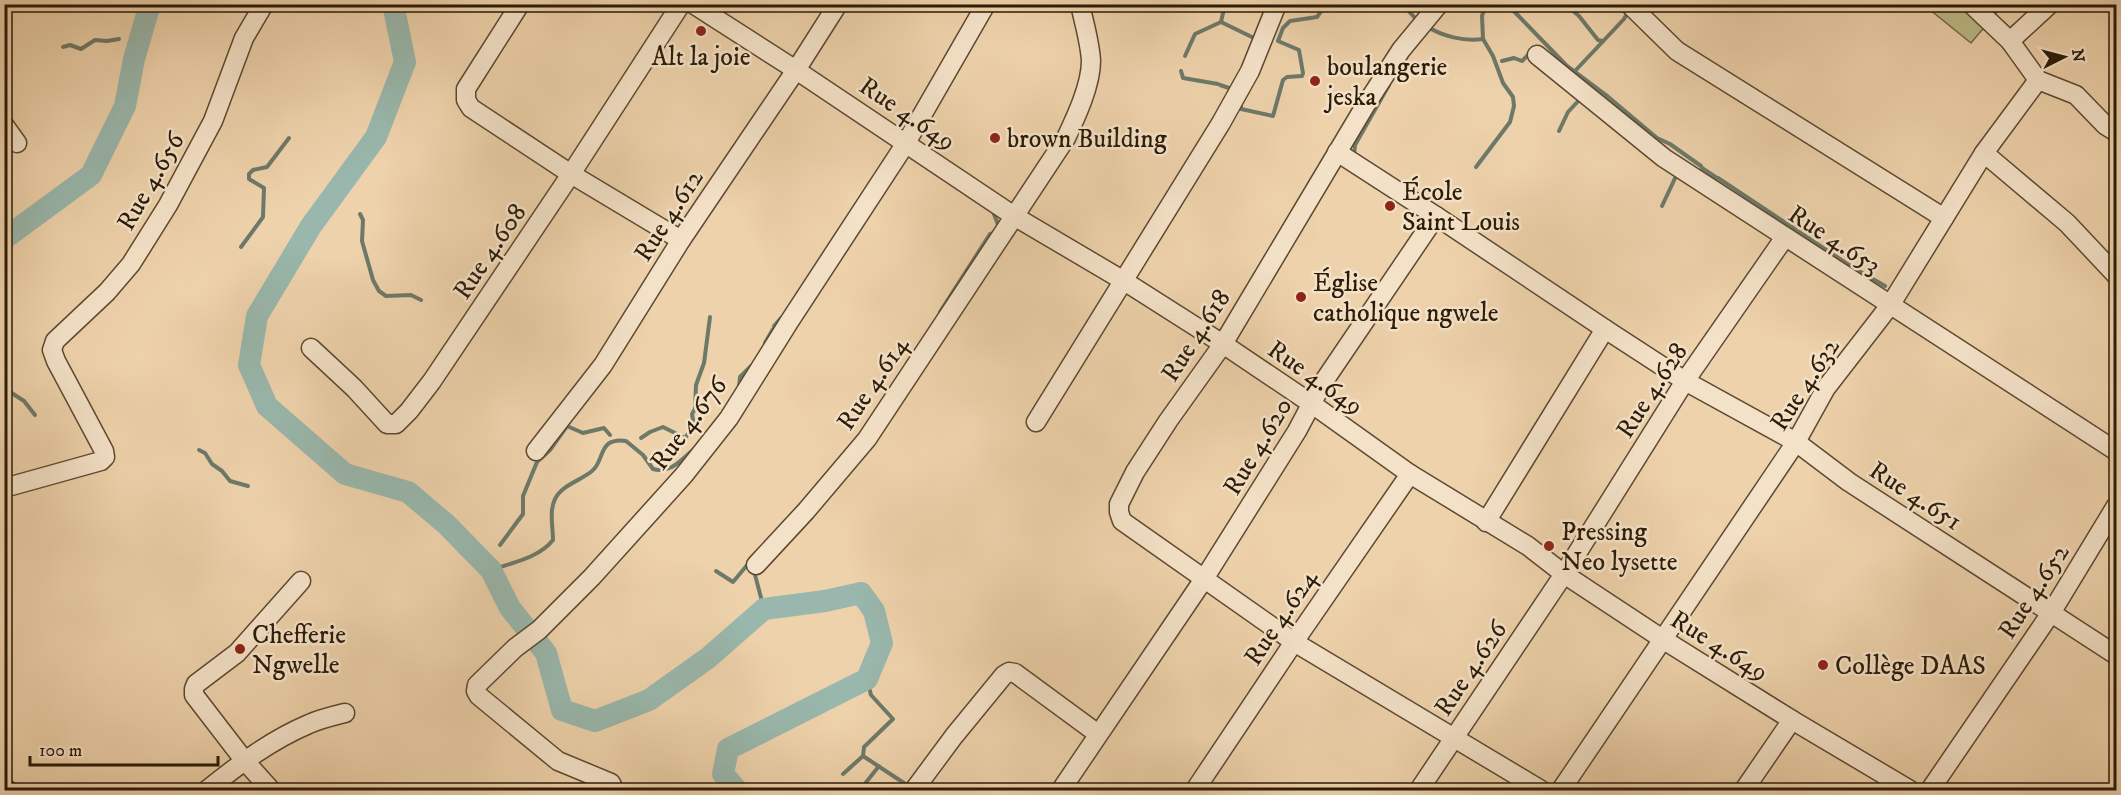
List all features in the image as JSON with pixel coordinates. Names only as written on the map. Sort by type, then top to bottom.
[{"type":"street","name":"Rue 4.656","points":[[4,488],[101,461],[105,457],[104,451],[56,361],[52,350],[55,341],[107,292],[131,264],[168,205],[213,122],[244,38],[264,4]]},
{"type":"street","points":[[520,4],[466,89],[466,100],[471,108],[571,174],[681,240]]},
{"type":"street","name":"Rue 4.608","points":[[311,348],[354,388],[387,424],[396,424],[432,381],[571,174],[681,4]]},
{"type":"street","name":"Rue 4.649","points":[[693,4],[1014,216],[1124,281],[1223,344],[1410,474],[1528,546],[1564,574],[1664,640],[1910,790]]},
{"type":"street","name":"Rue 4.612","points":[[536,451],[603,365],[681,240],[838,4]]},
{"type":"street","name":"Rue 4.676","points":[[614,789],[611,783],[558,761],[479,696],[476,691],[477,685],[515,648],[539,630],[592,577],[684,475],[729,418],[795,312],[906,143],[986,4]]},
{"type":"street","points":[[1014,216],[1066,138],[1088,79],[1090,53],[1080,4]]},
{"type":"street","points":[[1036,422],[1233,102],[1250,71],[1277,4]]},
{"type":"street","name":"Rue 4.618","points":[[1439,4],[1401,50],[1365,106],[1223,344],[1135,472],[1119,504],[1119,512],[1122,521],[1294,642],[1541,790]]},
{"type":"street","points":[[1629,4],[1677,51],[1944,218]]},
{"type":"street","points":[[1971,4],[2010,41],[2038,80],[2076,95],[2105,125],[2116,129]]},
{"type":"street","points":[[2010,41],[2050,4]]},
{"type":"street","name":"Rue 4.653","points":[[1537,55],[1664,158],[2116,451]]},
{"type":"street","name":"Rue 4.632","points":[[1561,790],[1796,442],[1827,388],[1891,304],[1984,153],[2038,80]]},
{"type":"street","points":[[4,125],[17,143]]},
{"type":"street","points":[[1337,152],[1605,329],[1486,522]]},
{"type":"street","points":[[1984,153],[2067,223],[2116,275]]},
{"type":"street","name":"Rue 4.614","points":[[756,565],[806,511],[867,439],[1014,216]]},
{"type":"street","name":"Rue 4.620","points":[[1061,790],[1204,579],[1297,431],[1322,384],[1436,216]]},
{"type":"street","name":"Rue 4.628","points":[[1564,574],[1685,381],[1785,237]]},
{"type":"street","name":"Rue 4.651","points":[[1605,329],[1685,381],[1796,442],[1849,482],[2116,655]]},
{"type":"street","name":"Rue 4.624","points":[[1195,790],[1410,474]]},
{"type":"street","name":"Rue 4.652","points":[[1930,790],[2051,613],[2116,506]]},
{"type":"street","name":"Rue 4.626","points":[[1419,790],[1564,574]]},
{"type":"street","points":[[271,790],[244,760],[194,695],[194,689],[196,684],[246,644],[301,581]]},
{"type":"street","points":[[914,790],[954,736],[1004,675],[1009,672],[1015,673],[1098,734]]},
{"type":"street","points":[[207,790],[244,760],[311,723],[345,713]]},
{"type":"street","points":[[1744,790],[1792,720]]},
{"type":"shaded area","points":[[1924,5],[2003,5],[1971,43]]},
{"type":"waterway","points":[[4,239],[91,175],[125,106],[134,59],[150,4]]},
{"type":"waterway","points":[[393,4],[405,62],[376,137],[311,226],[257,316],[249,365],[267,406],[345,474],[408,492],[446,524],[491,570],[510,608],[546,653],[562,710],[595,721],[649,700],[708,658],[764,609],[825,601],[861,593],[874,611],[882,643],[867,679],[728,749],[723,774],[737,790]]},
{"type":"waterway","points":[[1221,22],[1225,4]]},
{"type":"waterway","points":[[1241,103],[1241,109],[1273,116],[1283,80],[1287,77],[1302,76],[1303,73],[1299,50],[1278,41],[1283,28],[1290,21],[1317,17],[1326,4]]},
{"type":"waterway","points":[[1402,4],[1417,20]]},
{"type":"waterway","points":[[1476,167],[1510,122],[1514,106],[1513,97],[1503,83],[1493,56],[1483,39],[1482,16],[1486,4]]},
{"type":"waterway","points":[[1507,4],[1566,65],[1657,138],[1670,144],[1701,166]]},
{"type":"waterway","points":[[1565,4],[1579,16],[1598,40],[1603,41]]},
{"type":"waterway","points":[[1709,4],[1720,7],[1728,4]]},
{"type":"waterway","points":[[1575,71],[1628,12]]},
{"type":"waterway","points":[[1185,56],[1195,34],[1221,22],[1256,39]]},
{"type":"waterway","points":[[1426,26],[1453,37],[1468,40],[1483,39]]},
{"type":"waterway","points":[[63,47],[70,45],[81,49],[95,40],[119,39]]},
{"type":"waterway","points":[[1502,61],[1514,58],[1522,61],[1532,51]]},
{"type":"waterway","points":[[1181,71],[1183,78],[1218,84]]},
{"type":"waterway","points":[[1220,85],[1232,89]]},
{"type":"waterway","points":[[1354,155],[1355,145],[1389,85]]},
{"type":"waterway","points":[[1559,131],[1568,112],[1582,97]]},
{"type":"waterway","points":[[241,247],[263,217],[264,188],[249,179],[249,174],[253,170],[267,167],[289,138]]},
{"type":"waterway","points":[[1702,168],[1717,178]]},
{"type":"waterway","points":[[1662,206],[1677,174]]},
{"type":"waterway","points":[[1718,178],[1852,267],[1885,286]]},
{"type":"waterway","points":[[992,209],[999,227]]},
{"type":"waterway","points":[[360,214],[363,220],[362,241],[373,280],[379,291],[386,296],[411,295],[421,300]]},
{"type":"waterway","points":[[940,312],[990,234],[996,233]]},
{"type":"waterway","points":[[641,438],[663,427],[685,438],[694,426],[692,414],[695,409],[696,385],[704,363],[710,317]]},
{"type":"waterway","points":[[774,326],[781,318]]},
{"type":"waterway","points":[[765,343],[773,329]]},
{"type":"waterway","points":[[739,388],[740,377],[751,366]]},
{"type":"waterway","points":[[4,388],[24,401],[35,415]]},
{"type":"waterway","points":[[500,545],[523,514],[523,496],[537,462],[550,450],[567,426],[583,433],[604,428],[610,435]]},
{"type":"waterway","points":[[491,570],[533,556],[553,540],[552,514],[555,499],[562,490],[595,468],[608,444],[626,441],[643,455],[653,469],[659,470],[670,468],[694,449]]},
{"type":"waterway","points":[[199,450],[205,453],[212,464],[230,481],[248,486]]},
{"type":"waterway","points":[[716,571],[733,582],[748,564],[751,564]]},
{"type":"waterway","points":[[754,571],[764,609]]},
{"type":"waterway","points":[[843,774],[863,756],[864,747],[893,719],[871,695],[867,679]]},
{"type":"waterway","points":[[863,756],[910,787]]},
{"type":"waterway","points":[[860,790],[879,766]]},
{"type":"place","name":"Alt la joie","points":[[701,31]]},
{"type":"place","name":"boulangerie jeska","points":[[1315,81]]},
{"type":"place","name":"brown Building","points":[[995,138]]},
{"type":"place","name":"École Saint Louis","points":[[1390,206]]},
{"type":"place","name":"Église catholique ngwele","points":[[1301,297]]},
{"type":"place","name":"Pressing Neo lysette","points":[[1549,546]]},
{"type":"place","name":"Chefferie Ngwelle","points":[[240,649]]},
{"type":"place","name":"Collège DAAS","points":[[1823,665]]}]
